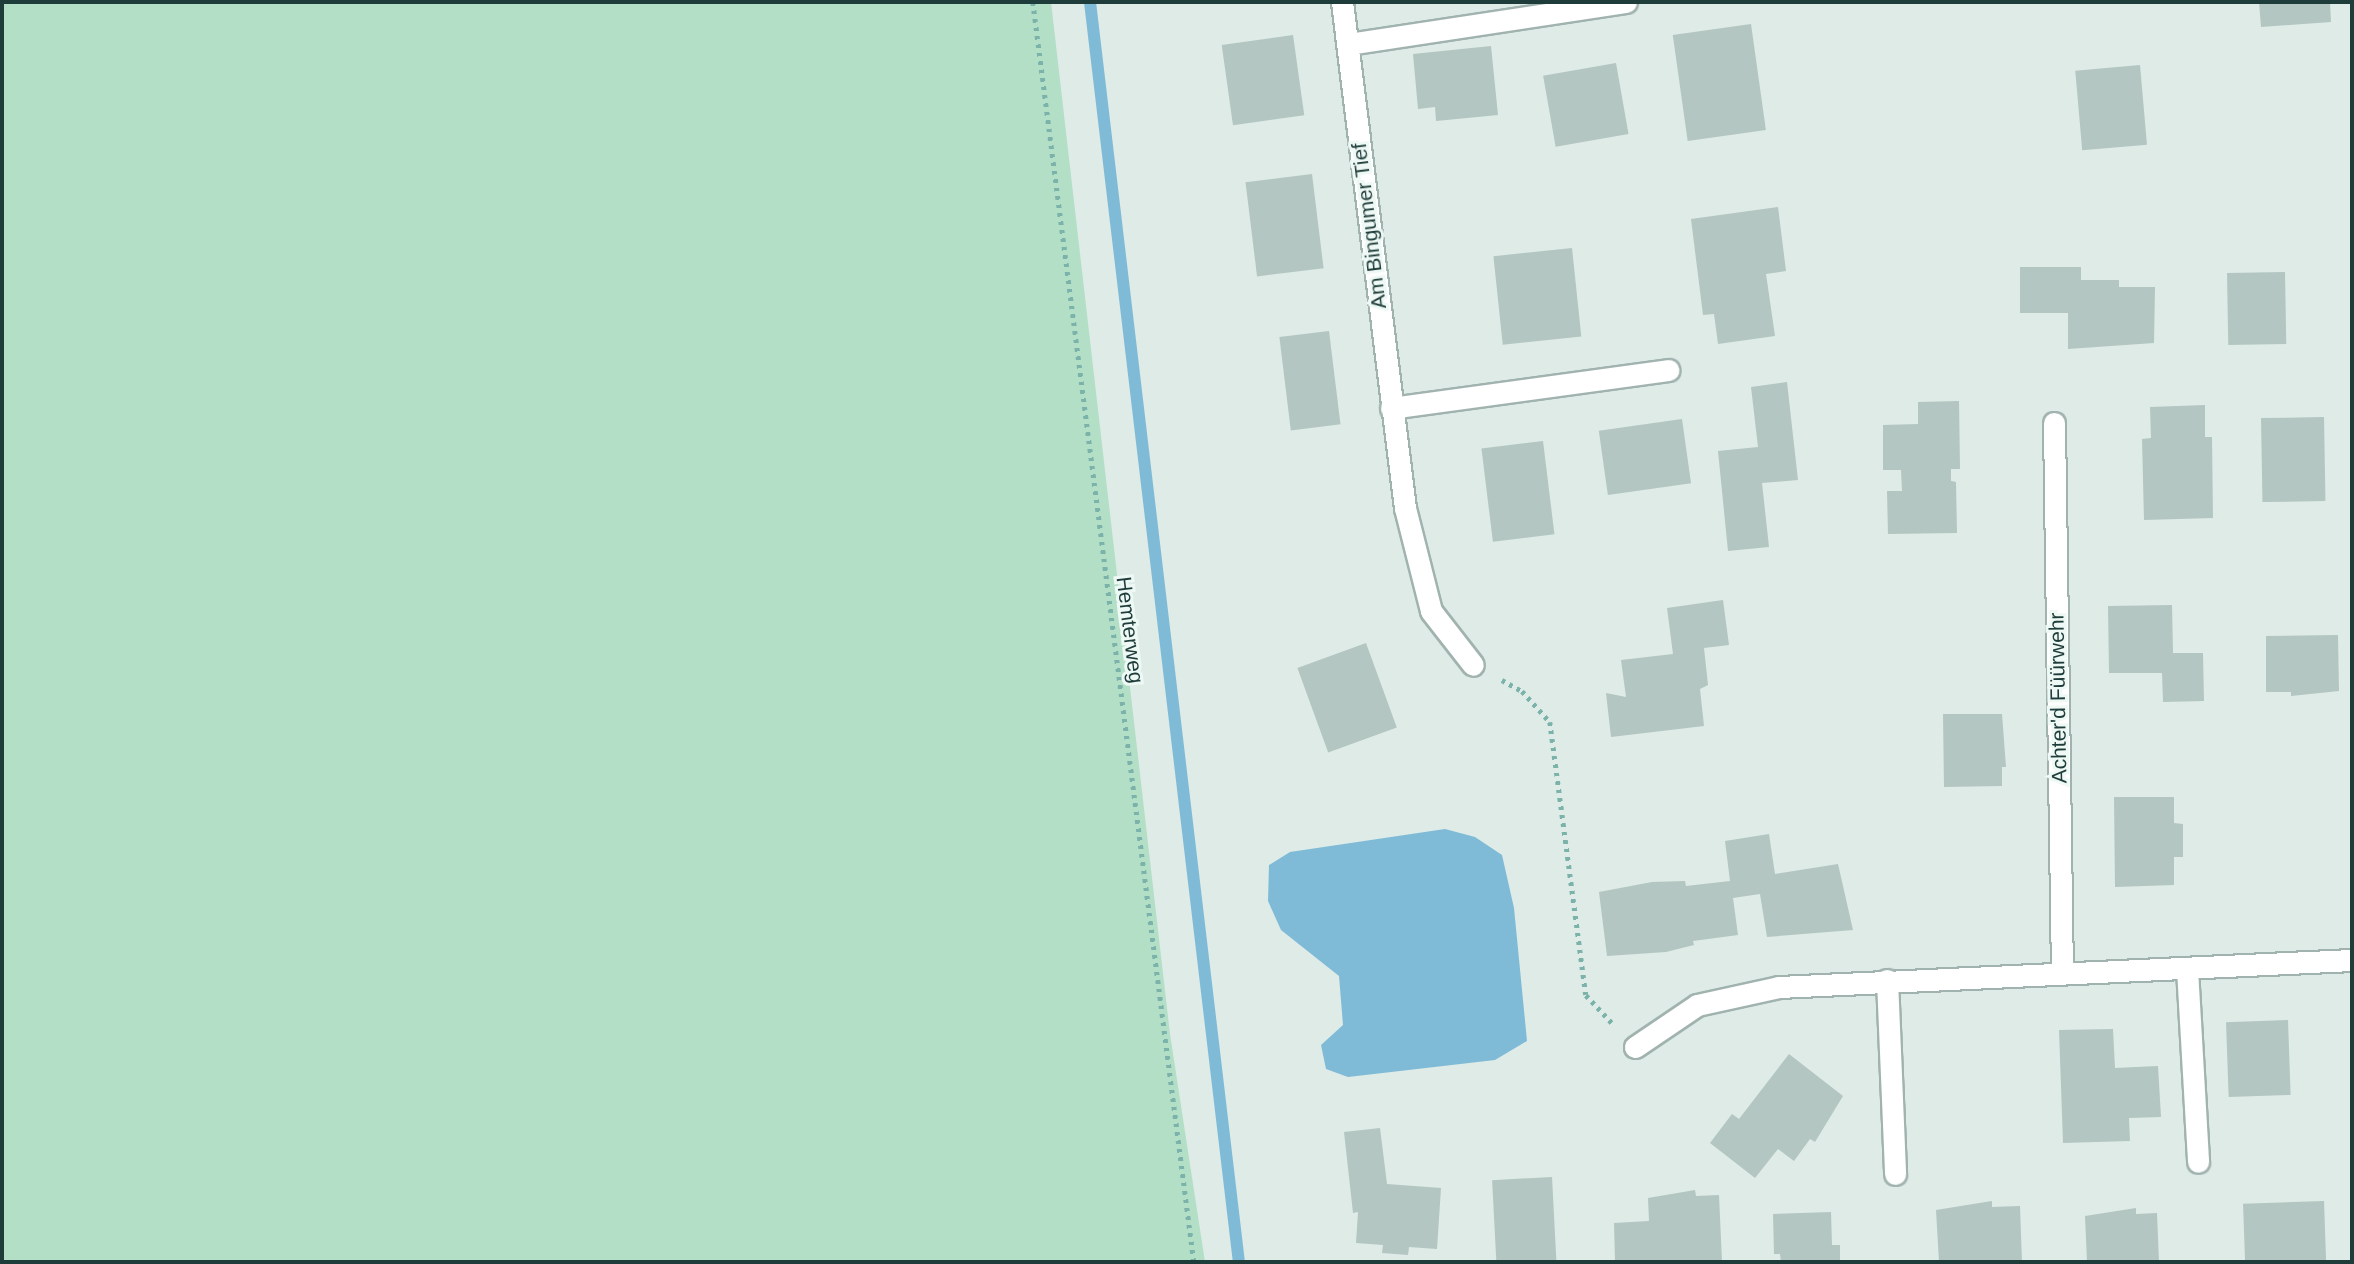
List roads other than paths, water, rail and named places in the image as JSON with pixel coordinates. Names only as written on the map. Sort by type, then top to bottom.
[{"type":"street","name":"Am Bingumer Tief","points":[[1342,2],[1405,508],[1431,611],[1473,665]]},
{"type":"street","points":[[1348,44],[1626,2]]},
{"type":"street","points":[[1391,408],[1668,370]]},
{"type":"street","name":"Achter'd Füürwehr","points":[[2054,423],[2062,972]]},
{"type":"street","points":[[1635,1047],[1697,1005],[1779,987],[2352,960]]},
{"type":"street","points":[[2187,969],[2198,1162]]},
{"type":"street","points":[[1887,980],[1895,1174]]},
{"type":"water","points":[[1445,829],[1475,837],[1502,855],[1514,908],[1527,1041],[1495,1060],[1348,1077],[1326,1069],[1321,1045],[1343,1025],[1339,976],[1281,930],[1268,901],[1269,865],[1290,852]]},
{"type":"waterway","points":[[1090,2],[1239,1262]]}]
